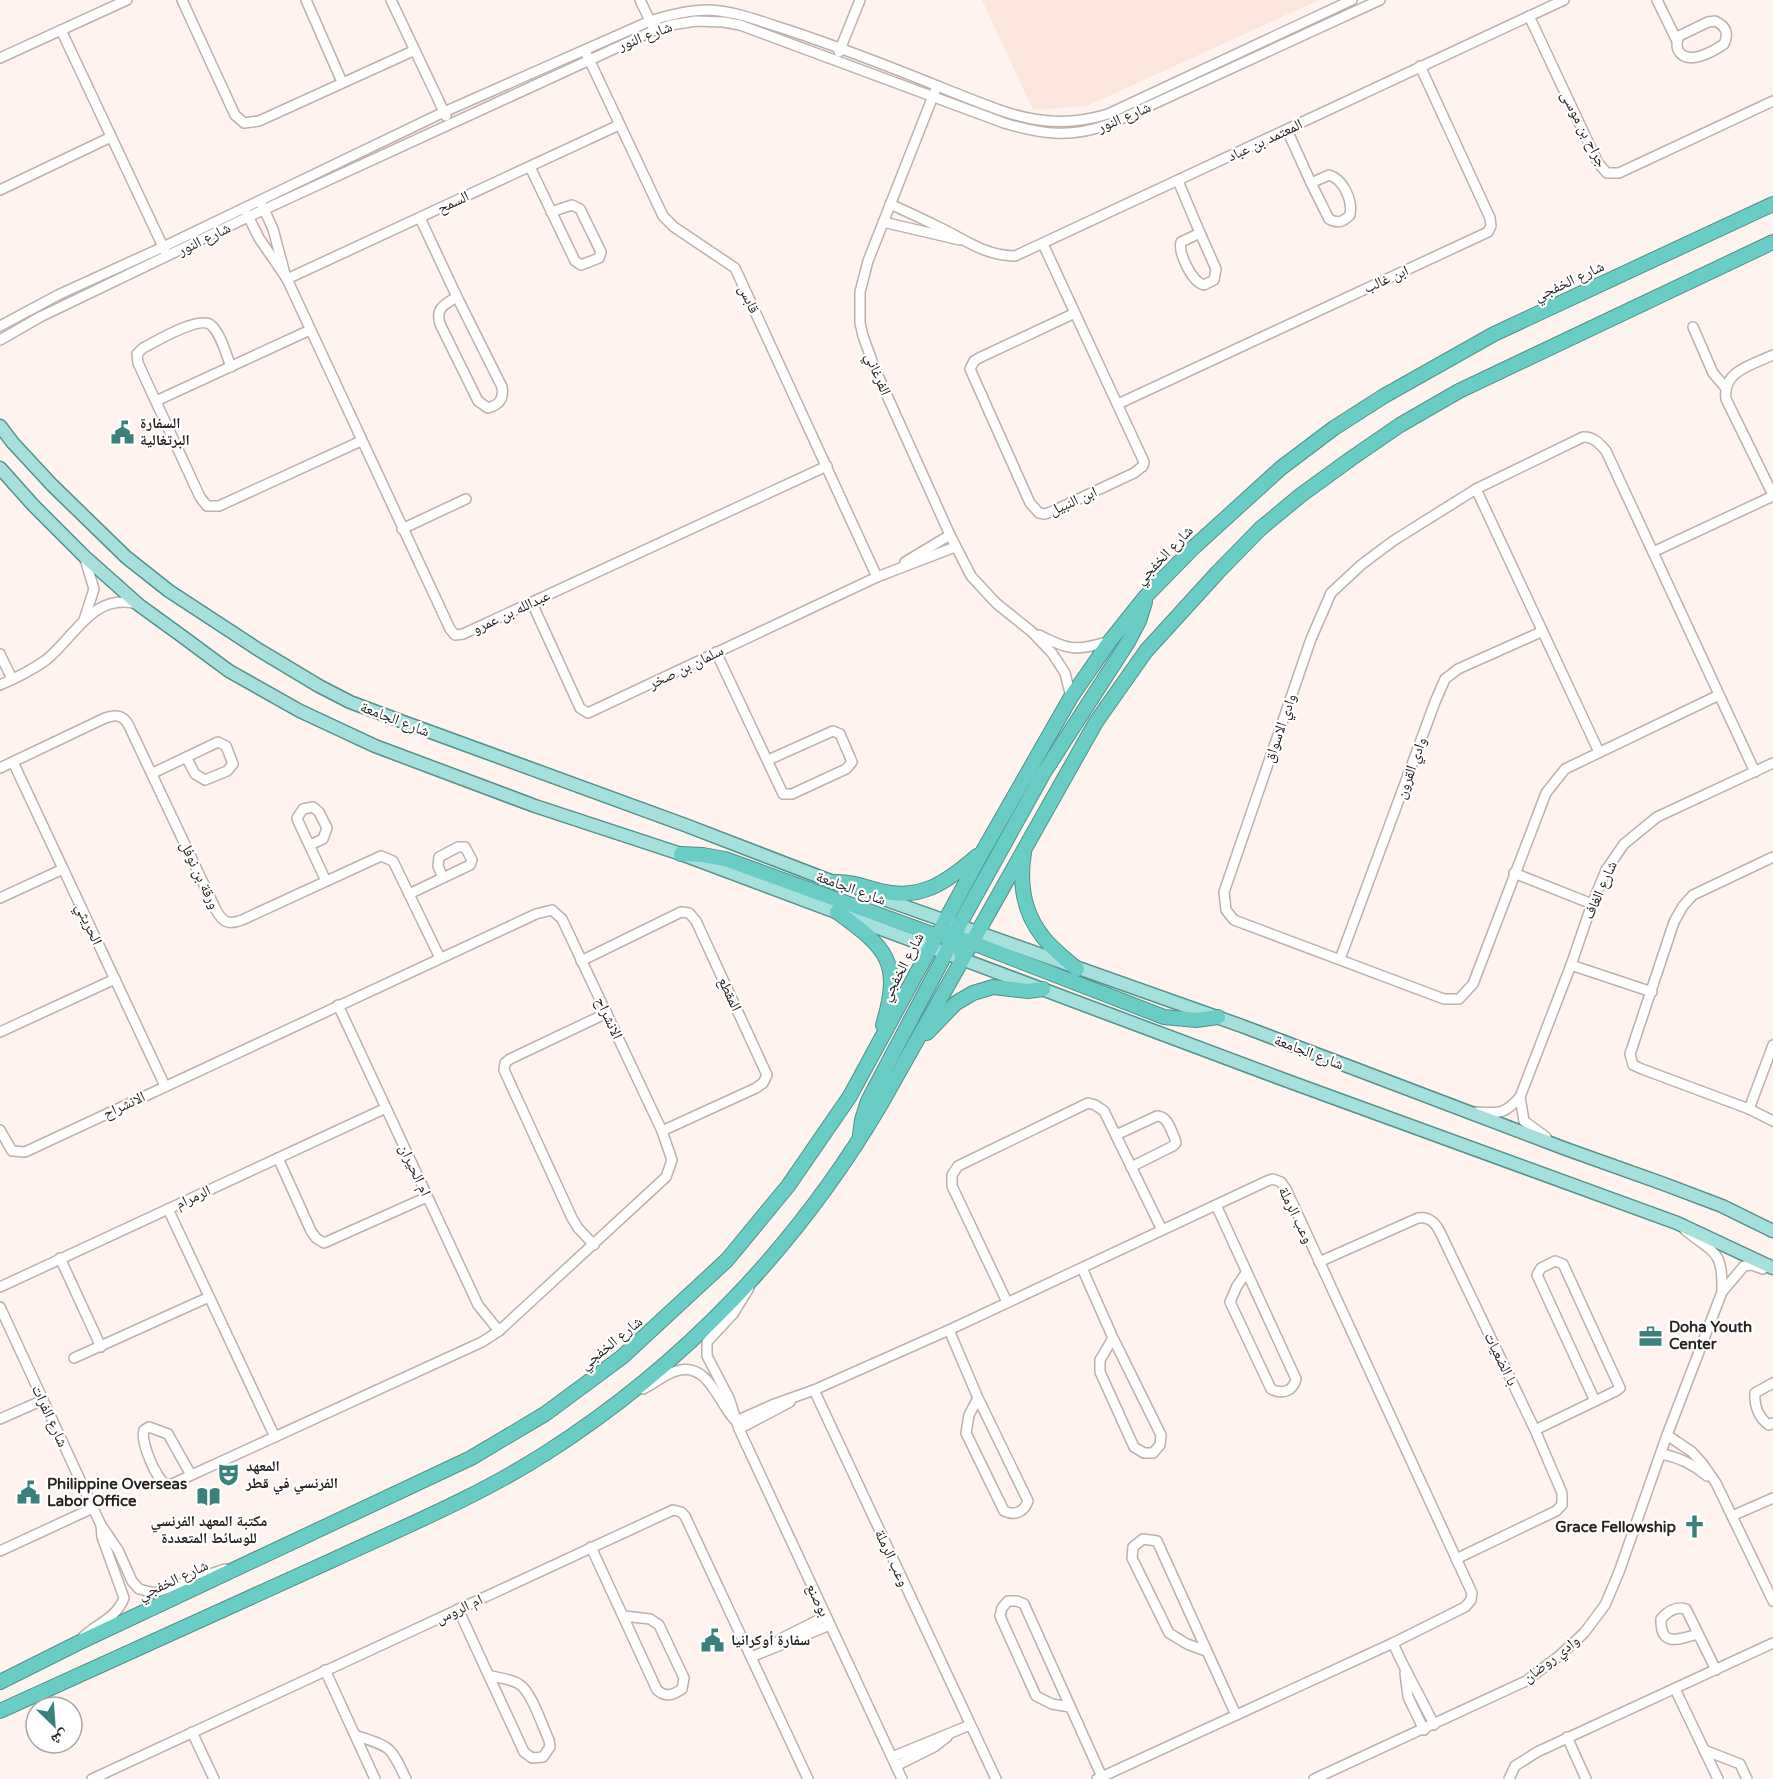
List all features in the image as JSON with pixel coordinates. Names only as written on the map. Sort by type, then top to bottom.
[{"type":"highway","name":"شارع الخفجي","points":[[0,1682],[78,1642],[471,1458],[545,1414],[622,1357],[727,1260],[788,1186],[850,1096],[879,1045],[948,939],[945,922],[983,850],[1071,698],[1110,641],[1146,596],[1194,547],[1281,468],[1334,428],[1384,396],[1494,334],[1773,204]]},
{"type":"highway","points":[[0,1711],[468,1498],[544,1454],[627,1396],[679,1352],[752,1280],[790,1237],[860,1140],[1096,722],[1146,651],[1260,529],[1301,495],[1401,425],[1459,391],[1773,242]]},
{"type":"highway","points":[[860,1140],[862,1120],[868,1101],[948,939],[1055,754],[1128,642],[1139,621],[1146,596]]},
{"type":"highway","points":[[1025,845],[1022,883],[1030,916],[1044,938],[1077,969]]},
{"type":"highway","points":[[834,882],[847,882],[895,894],[918,892],[930,889],[954,876],[983,850]]},
{"type":"highway","points":[[681,854],[703,855],[725,860],[948,939],[974,938],[1164,1017],[1196,1020],[1218,1017]]},
{"type":"highway","points":[[837,912],[876,941],[888,962],[892,977],[879,1045]]},
{"type":"highway","points":[[948,939],[963,959]]},
{"type":"highway","points":[[920,1036],[931,1030],[956,1003],[973,993],[993,987],[1043,989]]},
{"type":"main road","name":"شارع الجامعة","points":[[0,426],[52,485],[126,557],[169,591],[258,650],[318,686],[350,702],[394,719],[945,922]]},
{"type":"main road","name":"شارع الجامعة","points":[[0,468],[84,556],[139,605],[229,670],[300,711],[365,742],[535,806],[681,854],[837,912],[948,939]]},
{"type":"main road","name":"شارع الجامعة","points":[[974,938],[1077,969],[1218,1017],[1566,1149],[1674,1187],[1722,1206],[1773,1231]]},
{"type":"main road","points":[[963,959],[1677,1223],[1773,1268]]},
{"type":"street","points":[[0,58],[127,0]]},
{"type":"street","points":[[182,0],[235,115],[244,123],[259,121],[413,51]]},
{"type":"street","points":[[306,0],[342,82]]},
{"type":"street","points":[[391,0],[413,51],[449,123]]},
{"type":"street","points":[[640,0],[652,25]]},
{"type":"street","points":[[835,60],[860,0]]},
{"type":"street","name":"شارع النور","points":[[0,340],[40,317],[674,14],[693,11],[724,11],[747,17],[841,48],[1008,113],[1051,123],[1086,121],[1108,114],[1352,0]]},
{"type":"street","name":"شارع النور","points":[[652,25],[689,21],[724,22],[753,29],[1004,123],[1030,131],[1070,134],[1092,131],[1110,124],[1380,0]]},
{"type":"street","name":"المعتمد بن عباد","points":[[883,222],[937,237],[962,241],[1005,256],[1015,256],[1564,0]]},
{"type":"street","points":[[1657,0],[1677,41],[1679,53],[1690,58],[1724,44],[1727,37],[1726,30],[1722,24],[1708,21],[1684,32],[1677,41]]},
{"type":"street","name":"جراح بن موسى","points":[[1529,16],[1598,163],[1606,173],[1613,175],[1619,173],[1773,101]]},
{"type":"street","points":[[61,30],[168,257]]},
{"type":"street","points":[[1283,32],[1289,42]]},
{"type":"street","name":"شارع النور","points":[[0,327],[58,296],[444,112],[586,55]]},
{"type":"street","name":"قابس","points":[[586,55],[663,216],[674,227],[735,268],[877,577]]},
{"type":"street","name":"ابن غالب","points":[[1118,404],[1488,232],[1491,226],[1490,218],[1420,66]]},
{"type":"street","name":"الفرغاني","points":[[937,86],[868,261],[860,292],[863,336],[875,369],[955,547],[978,585],[1032,632],[1061,665],[1071,698]]},
{"type":"street","name":"السمح","points":[[286,279],[619,125]]},
{"type":"street","points":[[1287,130],[1311,183],[1329,219],[1341,222],[1350,215],[1348,195],[1333,176],[1323,176],[1311,183]]},
{"type":"street","points":[[0,190],[111,137]]},
{"type":"street","points":[[530,167],[551,212],[577,264],[584,265],[599,258],[601,252],[580,209],[572,205],[551,212]]},
{"type":"street","points":[[1178,181],[1216,269],[1214,280],[1204,285],[1194,280],[1180,249],[1181,242],[1200,234]]},
{"type":"street","name":"عبدالله بن عمرو","points":[[260,200],[277,242],[286,279]]},
{"type":"street","name":"المعتمد بن عباد","points":[[890,204],[949,231],[962,241]]},
{"type":"street","name":"عبدالله بن عمرو","points":[[244,207],[259,238],[286,279],[402,529],[455,635],[463,634],[532,603],[827,466]]},
{"type":"street","points":[[420,218],[502,387],[501,401],[496,406],[488,408],[478,401],[440,324],[437,315],[440,307],[457,297]]},
{"type":"street","name":"ابن النبيل","points":[[1042,244],[1075,313],[1118,404],[1143,456],[1143,466],[1139,470],[1045,514],[1039,513],[1030,503],[970,369],[974,361],[979,358],[1075,313]]},
{"type":"street","points":[[231,367],[212,326],[201,322],[142,348],[137,354],[138,363],[200,497],[207,506],[212,507],[361,441]]},
{"type":"street","points":[[1653,552],[1773,496],[1726,399],[1725,387],[1713,373],[1693,327]]},
{"type":"street","points":[[156,401],[310,330]]},
{"type":"street","points":[[1725,387],[1734,374],[1773,355]]},
{"type":"street","name":"وادي الاسواق","points":[[1719,695],[1565,769],[1550,786],[1514,873],[1473,984],[1458,999],[1444,999],[1234,920],[1226,910],[1224,892],[1311,639],[1331,593],[1361,565],[1393,541],[1476,489],[1583,437],[1591,438],[1606,451],[1755,772]]},
{"type":"street","points":[[1476,489],[1599,752]]},
{"type":"street","points":[[402,529],[466,499]]},
{"type":"street","name":"سلمان بن صخر","points":[[897,569],[906,561],[950,535]]},
{"type":"street","name":"سلمان بن صخر","points":[[532,603],[580,708],[588,713],[877,577],[955,547]]},
{"type":"street","points":[[84,556],[94,589],[84,620]]},
{"type":"street","points":[[0,685],[45,660],[71,636],[84,620],[101,607],[112,602],[139,605]]},
{"type":"street","name":"الفرغاني","points":[[1032,632],[1070,648],[1086,648],[1110,641]]},
{"type":"street","name":"وادي القرون","points":[[1340,959],[1445,679],[1470,662],[1541,632]]},
{"type":"street","points":[[716,652],[782,791],[789,795],[846,769],[852,762],[840,734],[833,731],[768,760]]},
{"type":"street","points":[[0,654],[12,679]]},
{"type":"street","name":"ورقة بن نوفل","points":[[0,768],[105,718],[116,715],[127,721],[216,910],[225,923],[242,920],[381,856],[393,861],[440,958]]},
{"type":"street","points":[[153,773],[186,757],[221,742],[228,749],[233,764],[227,771],[205,780],[195,774],[186,757]]},
{"type":"street","name":"الحريثي","points":[[13,762],[165,1086]]},
{"type":"street","name":"شارع الغاف","points":[[1520,1097],[1592,904],[1606,870],[1624,844],[1657,818],[1773,763]]},
{"type":"street","points":[[310,845],[326,880]]},
{"type":"street","points":[[1773,857],[1693,895],[1683,906],[1674,922],[1630,1054],[1633,1065],[1749,1109],[1773,1121]]},
{"type":"street","points":[[0,898],[63,869]]},
{"type":"street","points":[[1514,873],[1592,904]]},
{"type":"street","points":[[409,894],[443,878]]},
{"type":"street","name":"الانشراح","points":[[0,1130],[12,1151],[25,1152],[536,914],[552,910],[562,919],[662,1131],[672,1160],[666,1177],[500,1331],[482,1342],[172,1485],[162,1483],[142,1439],[144,1430],[149,1427],[168,1434],[191,1475]]},
{"type":"street","name":"المقطع","points":[[581,961],[681,912],[689,913],[696,921],[767,1075],[763,1083],[756,1088],[662,1131]]},
{"type":"street","points":[[1571,964],[1652,992]]},
{"type":"street","points":[[0,1032],[115,980]]},
{"type":"street","name":"ام الحيران","points":[[338,1005],[478,1305],[500,1331]]},
{"type":"street","points":[[594,1245],[572,1218],[504,1070],[505,1063],[510,1059],[607,1013]]},
{"type":"street","points":[[1749,1109],[1773,1045]]},
{"type":"street","points":[[1466,1111],[1499,1113],[1509,1110],[1520,1097]]},
{"type":"street","points":[[1520,1097],[1524,1121],[1566,1149]]},
{"type":"street","points":[[1007,1302],[952,1186],[952,1175],[958,1166],[1088,1103],[1104,1111],[1162,1230]]},
{"type":"street","name":"الرمرام","points":[[0,1287],[386,1108]]},
{"type":"street","points":[[1116,1135],[1161,1116],[1165,1118],[1175,1139],[1176,1143],[1173,1146],[1131,1167]]},
{"type":"street","points":[[278,1158],[311,1231],[324,1243],[427,1197]]},
{"type":"street","name":"وعب الرملة","points":[[738,1425],[776,1411],[797,1397],[948,1330],[1267,1181],[1273,1179],[1281,1182],[1472,1593],[1472,1600],[1465,1606],[1393,1643],[1100,1778]]},
{"type":"street","points":[[1215,1205],[1296,1378],[1294,1386],[1286,1392],[1279,1393],[1271,1389],[1230,1302],[1246,1273]]},
{"type":"street","points":[[168,1209],[275,1437]]},
{"type":"street","name":"با الضعيات","points":[[1319,1262],[1418,1218],[1425,1217],[1432,1220],[1440,1232],[1535,1430],[1562,1493],[1562,1505],[1556,1511],[1456,1558]]},
{"type":"street","name":"وادي روضان","points":[[1677,1223],[1716,1254],[1722,1267],[1722,1292]]},
{"type":"street","points":[[60,1258],[100,1347]]},
{"type":"street","points":[[1535,1430],[1616,1391],[1620,1388],[1563,1264],[1555,1261],[1541,1268],[1537,1275],[1595,1401]]},
{"type":"street","name":"وادي روضان","points":[[1314,1779],[1424,1730],[1526,1680],[1559,1656],[1584,1633],[1605,1605],[1619,1572],[1667,1435],[1722,1292],[1744,1266],[1752,1265],[1773,1273]]},
{"type":"street","points":[[1082,1268],[1113,1338],[1161,1435],[1160,1445],[1153,1453],[1144,1453],[1134,1447],[1100,1372],[1100,1360],[1113,1338]]},
{"type":"street","name":"بوصنع","points":[[752,1280],[734,1314],[711,1337],[706,1347],[707,1356],[729,1398],[738,1425],[902,1779]]},
{"type":"street","points":[[74,1358],[209,1297]]},
{"type":"street","name":"شارع الفرات","points":[[0,1307],[101,1525],[118,1550],[132,1581],[139,1589],[154,1593],[221,1569],[236,1568]]},
{"type":"street","points":[[948,1330],[1028,1501],[1026,1507],[1018,1513],[1010,1514],[1004,1511],[966,1433],[969,1415],[978,1398]]},
{"type":"street","name":"بوصنع","points":[[627,1396],[676,1371],[692,1370],[706,1378],[738,1425]]},
{"type":"street","points":[[1773,1383],[1755,1393],[1758,1411],[1764,1421],[1769,1425],[1773,1423]]},
{"type":"street","name":"وعب الرملة","points":[[814,1390],[996,1779]]},
{"type":"street","points":[[0,1419],[43,1400]]},
{"type":"street","points":[[1667,1435],[1692,1452],[1716,1483],[1773,1601]]},
{"type":"street","points":[[1661,1454],[1674,1456],[1694,1466],[1716,1483]]},
{"type":"street","points":[[1732,1516],[1773,1498]]},
{"type":"street","points":[[0,1551],[93,1508]]},
{"type":"street","name":"ام الروس","points":[[92,1779],[673,1510],[685,1515],[808,1779]]},
{"type":"street","name":"شارع الفرات","points":[[78,1642],[92,1628],[113,1616],[124,1598],[102,1537],[101,1525]]},
{"type":"street","points":[[1206,1651],[1169,1634],[1132,1558],[1133,1546],[1143,1539],[1157,1541],[1236,1715]]},
{"type":"street","points":[[591,1547],[657,1690],[666,1696],[682,1689],[684,1678],[659,1625],[650,1619],[624,1616]]},
{"type":"street","points":[[1070,1707],[1052,1704],[1036,1696],[1000,1616],[1002,1608],[1008,1601],[1024,1604],[1070,1707],[1100,1778]]},
{"type":"street","points":[[458,1609],[491,1676],[524,1752],[532,1758],[543,1756],[550,1747],[549,1740],[528,1693],[521,1685],[513,1681],[491,1676]]},
{"type":"street","points":[[751,1657],[786,1636],[828,1621]]},
{"type":"street","points":[[1698,1634],[1716,1670]]},
{"type":"street","points":[[1393,1643],[1404,1671],[1408,1697],[1424,1730]]},
{"type":"street","points":[[1509,1779],[1515,1766],[1537,1752],[1773,1643]]},
{"type":"street","points":[[325,1670],[375,1779]]},
{"type":"street","points":[[1404,1671],[1419,1693],[1434,1725]]},
{"type":"street","points":[[1675,1689],[1718,1779]]},
{"type":"street","points":[[894,1761],[931,1740],[970,1725]]},
{"type":"street","points":[[192,1732],[214,1779]]},
{"type":"street","points":[[355,1736],[388,1747],[393,1752],[405,1779]]},
{"type":"street","points":[[1567,1737],[1586,1779]]},
{"type":"street","points":[[1704,1750],[1740,1764],[1747,1779]]},
{"type":"shaded area","points":[[982,0],[1319,0],[1087,106],[1033,110]]},
{"type":"place","name":"السفارة البرتغالية","points":[[122,432]]},
{"type":"place","name":"Doha Youth Center","points":[[1651,1336]]},
{"type":"place","name":"المعهد الفرنسي في قطر","points":[[228,1475]]},
{"type":"place","name":"Philippine Overseas Labor Office","points":[[29,1493]]},
{"type":"place","name":"مكتبة المعهد الفرنسي للوسائط المتعددة","points":[[209,1497]]},
{"type":"place","name":"Grace Fellowship","points":[[1694,1527]]},
{"type":"place","name":"سفارة أوكرانيا","points":[[713,1640]]}]
